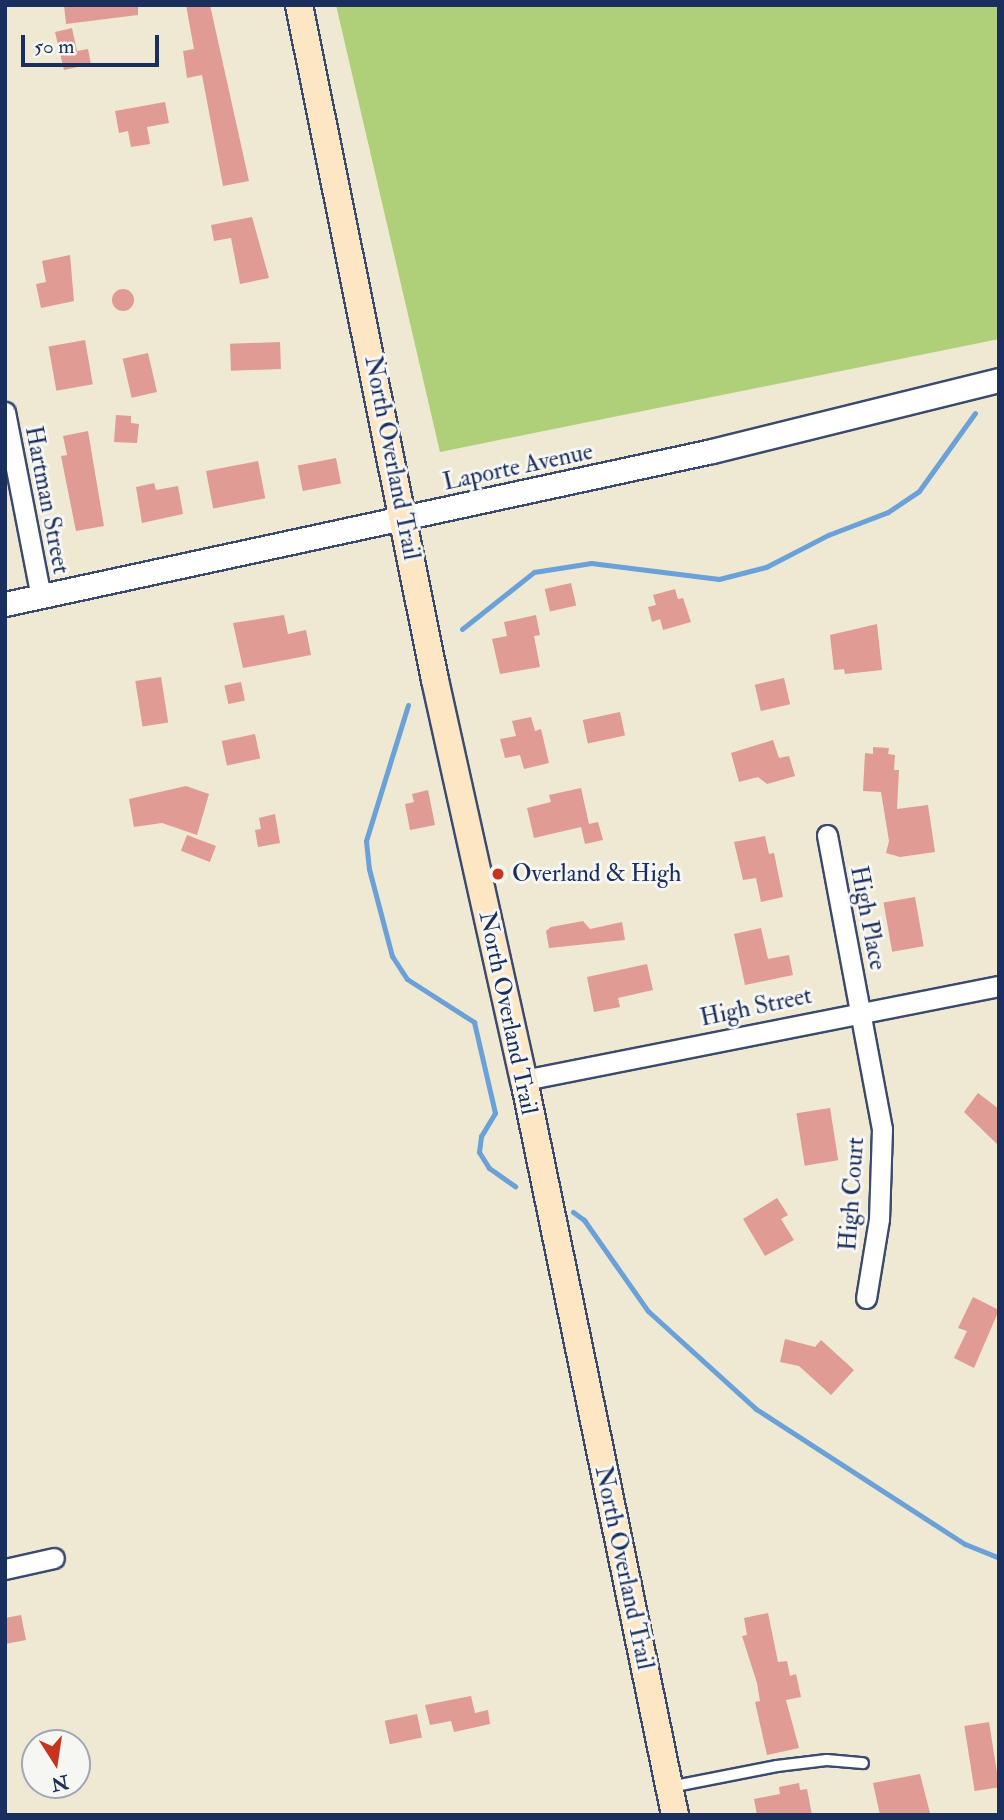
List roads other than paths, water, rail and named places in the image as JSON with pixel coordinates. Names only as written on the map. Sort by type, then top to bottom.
[{"type":"main road","name":"North Overland Trail","points":[[299,5],[405,519],[440,706],[524,1080],[675,1815]]},
{"type":"street","name":"Laporte Avenue","points":[[5,604],[712,451],[999,380]]},
{"type":"street","name":"Hartman Street","points":[[5,412],[41,597]]},
{"type":"street","name":"High Place","points":[[827,835],[862,1011]]},
{"type":"street","name":"High Street","points":[[524,1080],[999,986]]},
{"type":"street","name":"High Court","points":[[862,1011],[882,1129],[883,1170],[866,1298]]},
{"type":"street","points":[[5,1569],[54,1558]]},
{"type":"lane","points":[[669,1787],[802,1763],[863,1763]]},
{"type":"waterway","points":[[462,629],[534,572],[591,563],[719,579],[766,567],[828,535],[888,512],[919,491],[975,413]]},
{"type":"waterway","points":[[408,705],[366,841],[369,869],[392,956],[407,979],[474,1022],[495,1113],[481,1136],[479,1152],[489,1168],[515,1186]]},
{"type":"waterway","points":[[573,1212],[584,1220],[648,1311],[756,1409],[965,1544],[999,1558]]},
{"type":"place","name":"Overland & High","points":[[498,874]]}]
